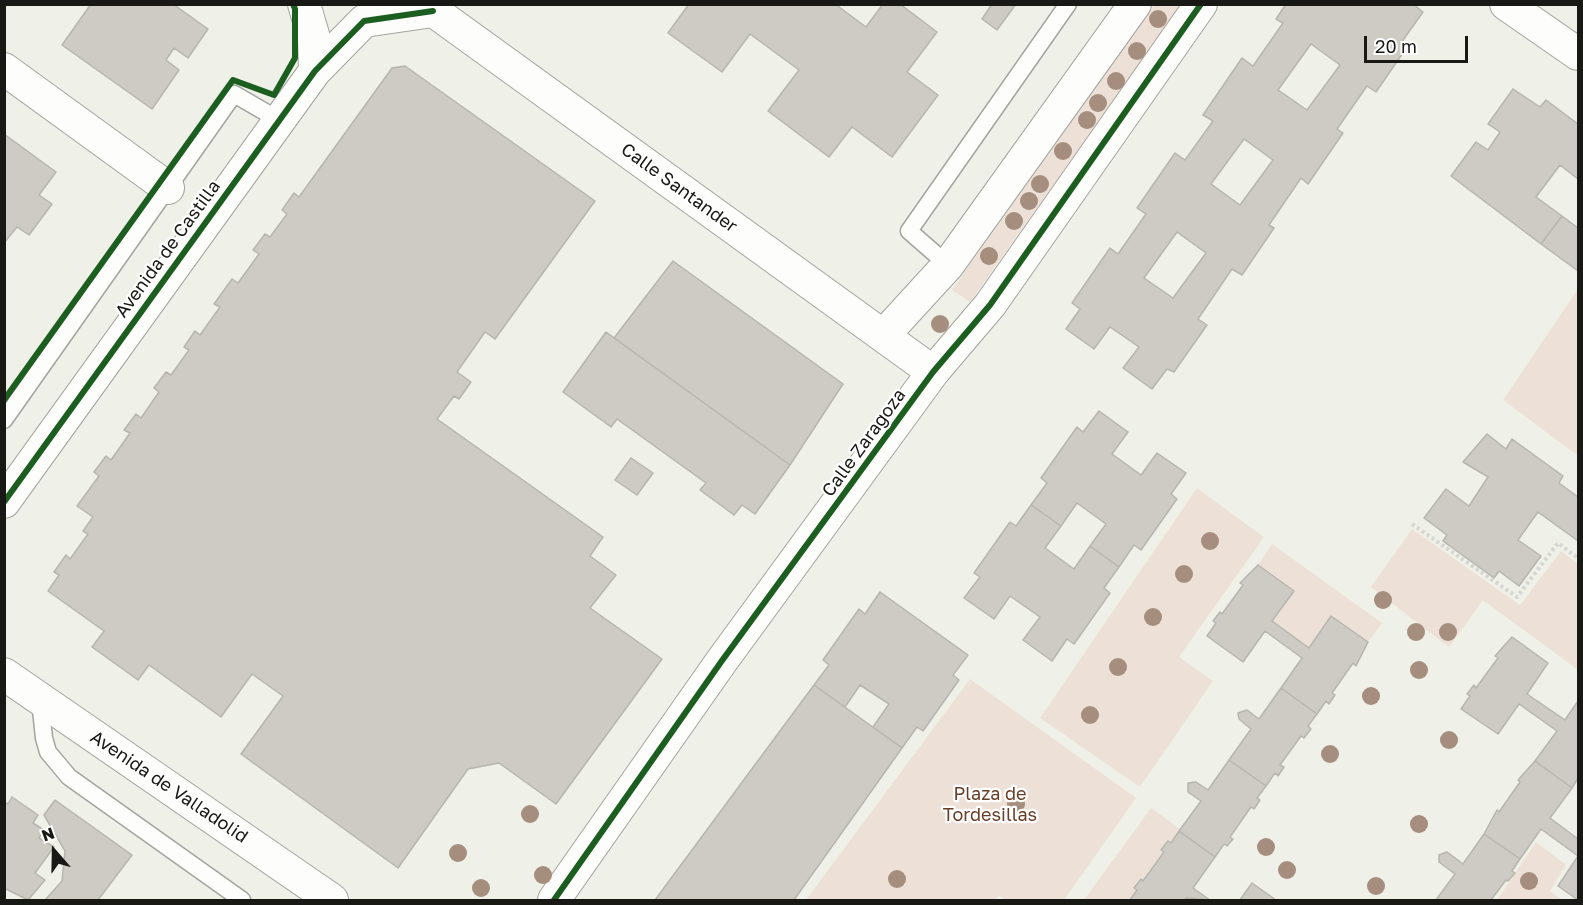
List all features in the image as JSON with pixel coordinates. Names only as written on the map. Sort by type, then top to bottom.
[{"type":"street","points":[[304,4],[314,38],[315,71]]},
{"type":"street","points":[[883,336],[948,266],[1135,4]]},
{"type":"street","name":"Calle Zaragoza","points":[[554,900],[721,662],[933,372],[990,305],[1201,4]]},
{"type":"street","points":[[1506,4],[1578,54]]},
{"type":"street","name":"Avenida de Castilla","points":[[4,502],[315,71],[364,21],[428,8]]},
{"type":"street","name":"Calle Santander","points":[[428,8],[933,372]]},
{"type":"street","points":[[4,69],[163,184]]},
{"type":"street","name":"Avenida de Valladolid","points":[[4,674],[332,900]]},
{"type":"lane","points":[[948,266],[909,231],[1068,4]]},
{"type":"lane","points":[[4,420],[163,184],[234,94],[279,120]]},
{"type":"lane","points":[[40,700],[44,738],[48,752],[69,777],[242,900]]},
{"type":"path","points":[[1412,524],[1517,597],[1558,543],[1578,558]]},
{"type":"green space","points":[[1154,5],[1181,5],[970,302],[952,290]]},
{"type":"green space","points":[[1578,289],[1578,456],[1503,400]]},
{"type":"green space","points":[[1197,488],[1264,537],[1179,657],[1213,681],[1140,787],[1040,718]]},
{"type":"green space","points":[[1412,529],[1520,605],[1561,551],[1578,564],[1578,670],[1483,600],[1449,647],[1371,587]]},
{"type":"green space","points":[[1272,544],[1382,623],[1368,642],[1331,617],[1309,648],[1272,621],[1294,591],[1258,565]]},
{"type":"green space","name":"Plaza de Tordesillas","points":[[970,679],[1136,798],[1064,900],[1006,900],[999,896],[995,900],[806,900]]},
{"type":"green space","points":[[1151,808],[1180,829],[1171,843],[1167,841],[1162,850],[1164,852],[1143,881],[1140,879],[1134,888],[1137,890],[1130,900],[1084,900]]},
{"type":"green space","points":[[1536,842],[1566,865],[1550,891],[1562,900],[1497,900]]},
{"type":"building","points":[[91,4],[173,4],[208,29],[188,58],[174,48],[166,60],[179,70],[152,109],[62,45]]},
{"type":"building","points":[[689,4],[835,4],[866,27],[883,4],[900,4],[937,32],[907,72],[938,95],[892,157],[852,127],[829,157],[768,111],[799,70],[750,34],[722,72],[668,33]]},
{"type":"building","points":[[992,4],[1016,4],[997,30],[982,19]]},
{"type":"building","points":[[1286,4],[1413,4],[1423,12],[1401,43],[1407,47],[1376,92],[1367,86],[1337,129],[1343,133],[1308,184],[1301,178],[1269,225],[1274,228],[1242,275],[1232,269],[1198,319],[1207,325],[1174,372],[1167,369],[1152,389],[1123,368],[1139,347],[1110,327],[1094,349],[1066,329],[1080,309],[1072,303],[1110,248],[1118,254],[1146,214],[1137,208],[1175,153],[1185,160],[1213,121],[1203,115],[1242,58],[1253,66],[1283,23],[1276,19]],"holes":[[[1311,44],[1340,65],[1307,110],[1278,90]],[[1244,139],[1273,160],[1240,205],[1211,184]],[[1177,232],[1206,253],[1173,298],[1144,278]]]},
{"type":"building","points":[[405,66],[595,201],[495,339],[485,332],[457,372],[471,382],[459,399],[454,396],[437,419],[603,537],[590,556],[616,575],[590,608],[662,659],[556,804],[499,763],[468,769],[398,868],[241,754],[283,696],[252,674],[221,717],[149,665],[138,680],[92,647],[104,631],[48,591],[59,575],[54,572],[66,555],[70,559],[88,534],[83,531],[93,517],[77,506],[99,476],[94,472],[106,456],[111,460],[130,433],[124,430],[136,414],[141,418],[159,392],[154,388],[166,372],[171,375],[189,350],[184,347],[195,331],[200,335],[220,307],[214,304],[232,279],[238,283],[259,254],[253,250],[265,234],[270,237],[287,214],[282,210],[294,193],[299,197],[392,68]]},
{"type":"building","points":[[1513,89],[1540,107],[1546,100],[1578,124],[1578,179],[1560,165],[1536,197],[1562,216],[1541,244],[1451,176],[1476,142],[1488,150],[1500,132],[1488,124]]},
{"type":"building","points":[[4,134],[56,172],[39,195],[52,204],[29,235],[17,227],[4,243]]},
{"type":"building","points":[[1562,216],[1578,228],[1578,271],[1541,244]]},
{"type":"building","points":[[673,261],[843,384],[790,465],[614,338]]},
{"type":"building","points":[[606,332],[790,465],[755,514],[742,505],[734,515],[700,490],[706,483],[617,419],[611,427],[563,392]]},
{"type":"building","points":[[1099,411],[1128,432],[1112,454],[1141,475],[1157,453],[1186,473],[1171,494],[1177,499],[1141,550],[1134,545],[1119,567],[1090,546],[1106,524],[1077,503],[1061,526],[1031,505],[1047,483],[1041,478],[1077,427],[1083,432]]},
{"type":"building","points":[[1487,434],[1506,449],[1512,439],[1563,476],[1559,483],[1578,497],[1578,541],[1538,512],[1518,540],[1541,556],[1519,586],[1499,571],[1494,578],[1443,541],[1447,535],[1424,518],[1446,489],[1469,506],[1488,477],[1463,462]]},
{"type":"building","points":[[631,458],[653,473],[637,495],[615,480]]},
{"type":"building","points":[[1031,505],[1061,526],[1045,548],[1074,569],[1090,546],[1119,567],[1104,588],[1110,593],[1074,644],[1067,639],[1052,661],[1023,640],[1040,617],[1010,596],[994,619],[964,598],[980,577],[974,573],[1010,522],[1016,526]]},
{"type":"building","points":[[1258,565],[1294,591],[1272,621],[1309,648],[1331,616],[1368,642],[1356,666],[1353,663],[1332,693],[1335,695],[1329,704],[1326,701],[1317,714],[1281,688],[1302,658],[1265,631],[1243,662],[1207,636],[1216,623],[1213,621],[1220,612],[1222,614],[1243,585],[1240,583]]},
{"type":"building","points":[[880,592],[968,655],[953,675],[959,680],[923,731],[917,727],[902,748],[873,727],[889,704],[860,685],[845,707],[814,685],[829,665],[823,660],[859,609],[865,614]]},
{"type":"building","points":[[1512,637],[1548,663],[1527,694],[1565,720],[1578,701],[1578,778],[1572,788],[1535,761],[1557,731],[1519,704],[1498,734],[1461,709],[1470,696],[1467,694],[1474,685],[1476,688],[1498,658],[1495,656]]},
{"type":"building","points":[[814,685],[902,748],[794,900],[655,900]]},
{"type":"building","points":[[1281,688],[1317,714],[1308,726],[1311,729],[1304,738],[1301,736],[1280,765],[1284,767],[1278,776],[1275,773],[1266,786],[1229,760],[1251,729],[1239,719],[1238,713],[1247,710],[1259,719]]},
{"type":"building","points":[[1229,760],[1266,786],[1257,798],[1260,800],[1254,809],[1251,807],[1230,837],[1233,839],[1227,846],[1224,844],[1215,857],[1179,831],[1201,801],[1188,792],[1188,783],[1196,782],[1208,790]]},
{"type":"building","points":[[1535,761],[1572,788],[1550,818],[1578,839],[1578,856],[1541,829],[1520,859],[1484,834],[1497,810],[1499,812],[1520,782],[1518,780]]},
{"type":"building","points":[[12,797],[38,815],[33,823],[44,830],[39,838],[54,847],[35,873],[45,880],[28,900],[4,888],[4,801],[8,804]]},
{"type":"building","points":[[55,800],[132,855],[98,900],[45,900],[62,881],[65,851],[44,815]]},
{"type":"building","points":[[1179,831],[1215,857],[1193,888],[1210,900],[1186,898],[1184,900],[1130,900],[1137,890],[1134,888],[1141,879],[1143,881],[1164,852],[1161,850],[1168,841],[1171,843]]},
{"type":"building","points":[[1484,834],[1520,859],[1512,871],[1515,873],[1508,881],[1506,880],[1491,900],[1436,900],[1455,874],[1439,862],[1439,855],[1447,852],[1463,864]]},
{"type":"building","points":[[1578,856],[1578,900],[1558,886]]},
{"type":"building","points":[[1252,883],[1276,900],[1240,900]]},
{"type":"cycle path","points":[[4,400],[233,80],[274,95],[295,58],[295,9],[293,4]]},
{"type":"cycle path","points":[[554,900],[721,662],[933,372],[990,305],[1201,4]]},
{"type":"cycle path","points":[[4,502],[315,71],[364,21],[433,11]]}]
